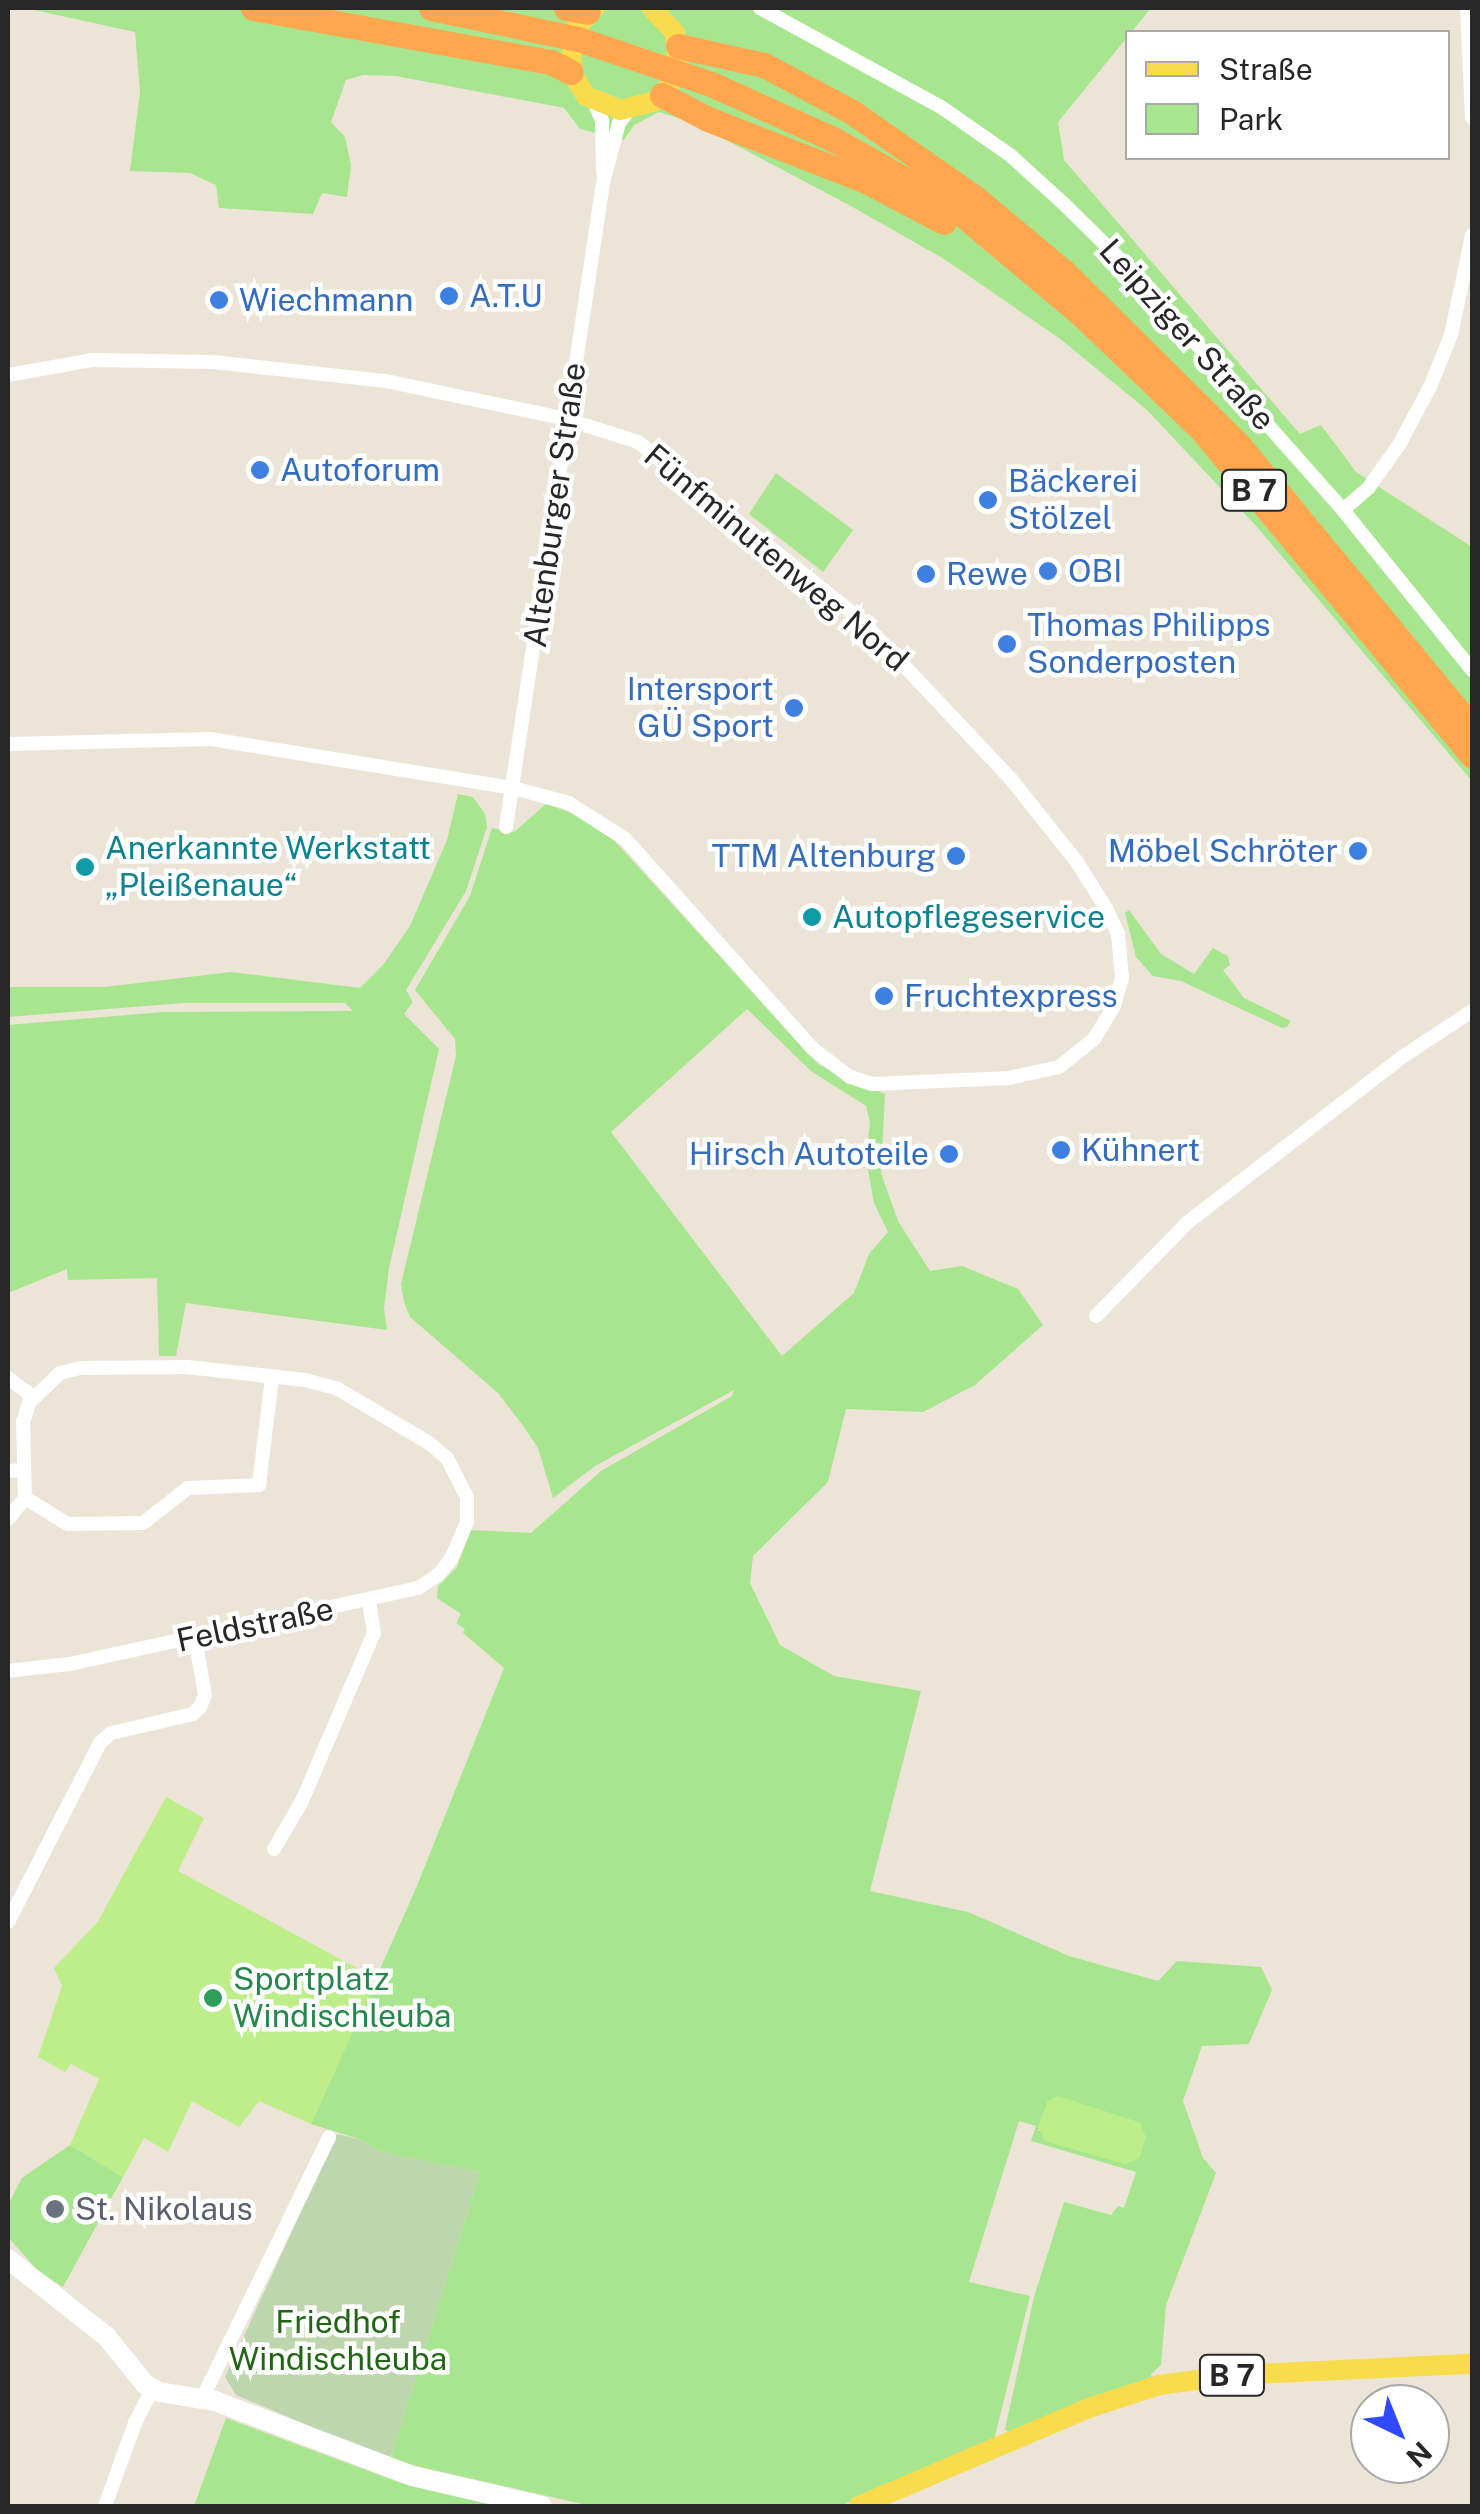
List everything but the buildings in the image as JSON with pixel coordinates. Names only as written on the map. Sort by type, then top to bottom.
[{"type":"highway","points":[[252,8],[552,62],[571,72]]},
{"type":"highway","name":"B 7","points":[[431,8],[528,26],[711,84],[834,140],[980,221],[1080,291],[1228,433],[1472,728]]},
{"type":"highway","points":[[678,46],[764,64],[852,112],[972,196],[1064,272],[1080,291]]},
{"type":"highway","points":[[662,95],[708,118],[864,180],[1005,254]]},
{"type":"highway","name":"B 7","points":[[959,212],[1082,315],[1200,429],[1472,756]]},
{"type":"main road","points":[[583,9],[572,34],[571,72],[594,102],[628,110],[662,95],[678,67],[678,46],[668,22],[652,8]]},
{"type":"main road","name":"B 7","points":[[858,2506],[1086,2408],[1159,2385],[1235,2375],[1472,2364]]},
{"type":"street","name":"Leipziger Straße","points":[[760,8],[940,107],[1010,155],[1128,268],[1343,510],[1472,670]]},
{"type":"street","points":[[1466,8],[1472,118]]},
{"type":"street","name":"Altenburger Straße","points":[[594,102],[602,121],[604,183]]},
{"type":"street","name":"Altenburger Straße","points":[[506,827],[604,183],[619,123],[628,110]]},
{"type":"street","points":[[1343,510],[1370,487],[1400,445],[1430,387],[1452,335],[1472,235]]},
{"type":"street","name":"Fünfminutenweg Nord","points":[[8,375],[92,360],[213,362],[386,382],[566,419],[638,442],[861,620],[920,678],[1042,817],[1106,908],[1123,962],[1114,1006],[1082,1051],[1058,1067],[1034,1075],[894,1086],[850,1077],[813,1048],[624,839],[569,803],[513,788],[210,739],[8,744]]},
{"type":"street","points":[[1096,1316],[1188,1222],[1402,1056],[1472,1011]]},
{"type":"street","points":[[8,1519],[25,1498],[24,1422],[34,1397],[60,1373],[80,1368],[187,1367],[272,1378],[259,1485],[188,1488],[143,1523],[68,1524],[25,1498]]},
{"type":"street","points":[[8,1378],[34,1397]]},
{"type":"street","name":"Feldstraße","points":[[8,1671],[70,1664],[369,1602],[418,1588],[438,1575],[451,1559],[468,1522],[468,1497],[460,1478],[430,1443],[338,1389],[305,1380],[272,1378]]},
{"type":"street","points":[[8,1471],[24,1470]]},
{"type":"street","points":[[274,1849],[302,1801],[374,1632],[369,1602]]},
{"type":"street","points":[[8,1922],[100,1743],[111,1733],[193,1714],[200,1706],[204,1695],[195,1638]]},
{"type":"street","points":[[202,2399],[329,2137]]},
{"type":"street","points":[[8,2259],[106,2336],[153,2388],[202,2399],[412,2476],[542,2506]]},
{"type":"street","points":[[105,2506],[135,2423],[153,2388]]},
{"type":"green space","points":[[25,8],[1151,8],[1133,30],[1125,30],[1125,40],[1058,122],[1064,160],[1300,434],[1321,425],[1356,472],[1472,547],[1472,781],[1258,528],[1147,410],[1059,338],[944,259],[849,205],[694,123],[659,112],[634,125],[624,140],[580,129],[564,108],[396,76],[363,75],[346,80],[331,122],[345,137],[351,165],[347,197],[322,193],[313,214],[219,208],[216,185],[190,173],[130,171],[140,92],[135,32]]},
{"type":"green space","points":[[776,473],[853,530],[823,572],[749,514]]},
{"type":"green space","points":[[458,794],[473,797],[485,814],[487,827],[466,891],[406,990],[413,1002],[404,1014],[439,1049],[389,1268],[384,1309],[387,1330],[186,1303],[176,1356],[159,1356],[157,1278],[68,1280],[67,1269],[8,1293],[8,1025],[163,1012],[353,1011],[345,1003],[183,1003],[8,1017],[8,987],[104,987],[231,972],[360,988],[383,965],[410,926],[447,840]]},
{"type":"green space","points":[[546,804],[583,817],[610,836],[819,1065],[885,1094],[881,1173],[898,1221],[930,1271],[962,1266],[1018,1289],[1043,1325],[975,1385],[923,1412],[846,1409],[828,1482],[753,1556],[750,1583],[780,1645],[834,1676],[921,1691],[870,1891],[968,1912],[1069,1956],[1158,1981],[1177,1961],[1261,1967],[1272,1990],[1249,2044],[1202,2046],[1183,2101],[1203,2158],[1216,2173],[1166,2305],[1161,2365],[1151,2374],[1152,2379],[1010,2434],[1005,2429],[1034,2297],[1064,2202],[1111,2215],[1118,2206],[1124,2208],[1136,2172],[1031,2141],[1036,2126],[1019,2121],[969,2282],[1030,2296],[994,2440],[840,2506],[591,2506],[390,2460],[480,2172],[381,2152],[362,2140],[311,2124],[417,1886],[504,1668],[463,1633],[465,1629],[456,1623],[461,1614],[437,1598],[438,1586],[457,1567],[471,1530],[531,1533],[601,1471],[732,1396],[734,1390],[595,1466],[553,1498],[538,1448],[521,1423],[498,1393],[410,1317],[404,1302],[401,1284],[456,1056],[455,1039],[415,990],[470,896],[492,828],[514,832]],"holes":[[[747,1009],[811,1071],[866,1106],[870,1123],[866,1159],[874,1203],[888,1232],[869,1254],[854,1293],[782,1356],[611,1132]],[[1048,2101],[1100,2110],[1140,2123],[1038,2131]]]},
{"type":"green space","points":[[1129,910],[1161,954],[1194,974],[1213,948],[1228,956],[1230,965],[1223,970],[1244,998],[1291,1021],[1287,1027],[1181,981],[1153,976],[1136,957],[1125,913]]},
{"type":"green space","name":"Sportplatz Windischleuba","points":[[166,1797],[204,1818],[178,1871],[377,1979],[311,2124],[259,2101],[239,2127],[192,2101],[168,2152],[144,2138],[123,2177],[70,2145],[99,2079],[71,2064],[65,2072],[38,2057],[62,1986],[54,1968],[97,1923]]},
{"type":"green space","points":[[1058,2096],[1140,2123],[1146,2137],[1139,2158],[1125,2164],[1045,2141],[1038,2126],[1048,2101]]},
{"type":"green space","name":"Friedhof Windischleuba","points":[[337,2134],[362,2140],[381,2152],[480,2172],[390,2460],[236,2395],[225,2377]]},
{"type":"green space","points":[[70,2145],[123,2177],[63,2287],[37,2270],[8,2237],[8,2205],[22,2178]]},
{"type":"green space","points":[[226,2418],[401,2483],[499,2506],[194,2506]]},
{"type":"place","name":"A.T.U","points":[[449,296]]},
{"type":"place","name":"Wiechmann","points":[[219,300]]},
{"type":"place","name":"Autoforum","points":[[260,470]]},
{"type":"place","name":"Bäckerei Stölzel","points":[[988,500]]},
{"type":"place","name":"OBI","points":[[1048,571]]},
{"type":"place","name":"Rewe","points":[[926,574]]},
{"type":"place","name":"Thomas Philipps Sonderposten","points":[[1007,644]]},
{"type":"place","name":"Intersport GÜ Sport","points":[[794,708]]},
{"type":"place","name":"Möbel Schröter","points":[[1358,851]]},
{"type":"place","name":"TTM Altenburg","points":[[956,856]]},
{"type":"place","name":"Anerkannte Werkstatt „Pleißenaue“","points":[[85,867]]},
{"type":"place","name":"Autopflegeservice","points":[[812,917]]},
{"type":"place","name":"Fruchtexpress","points":[[884,996]]},
{"type":"place","name":"Kühnert","points":[[1061,1150]]},
{"type":"place","name":"Hirsch Autoteile","points":[[949,1154]]},
{"type":"place","name":"Sportplatz Windischleuba","points":[[213,1998]]},
{"type":"place","name":"St. Nikolaus","points":[[55,2209]]}]
